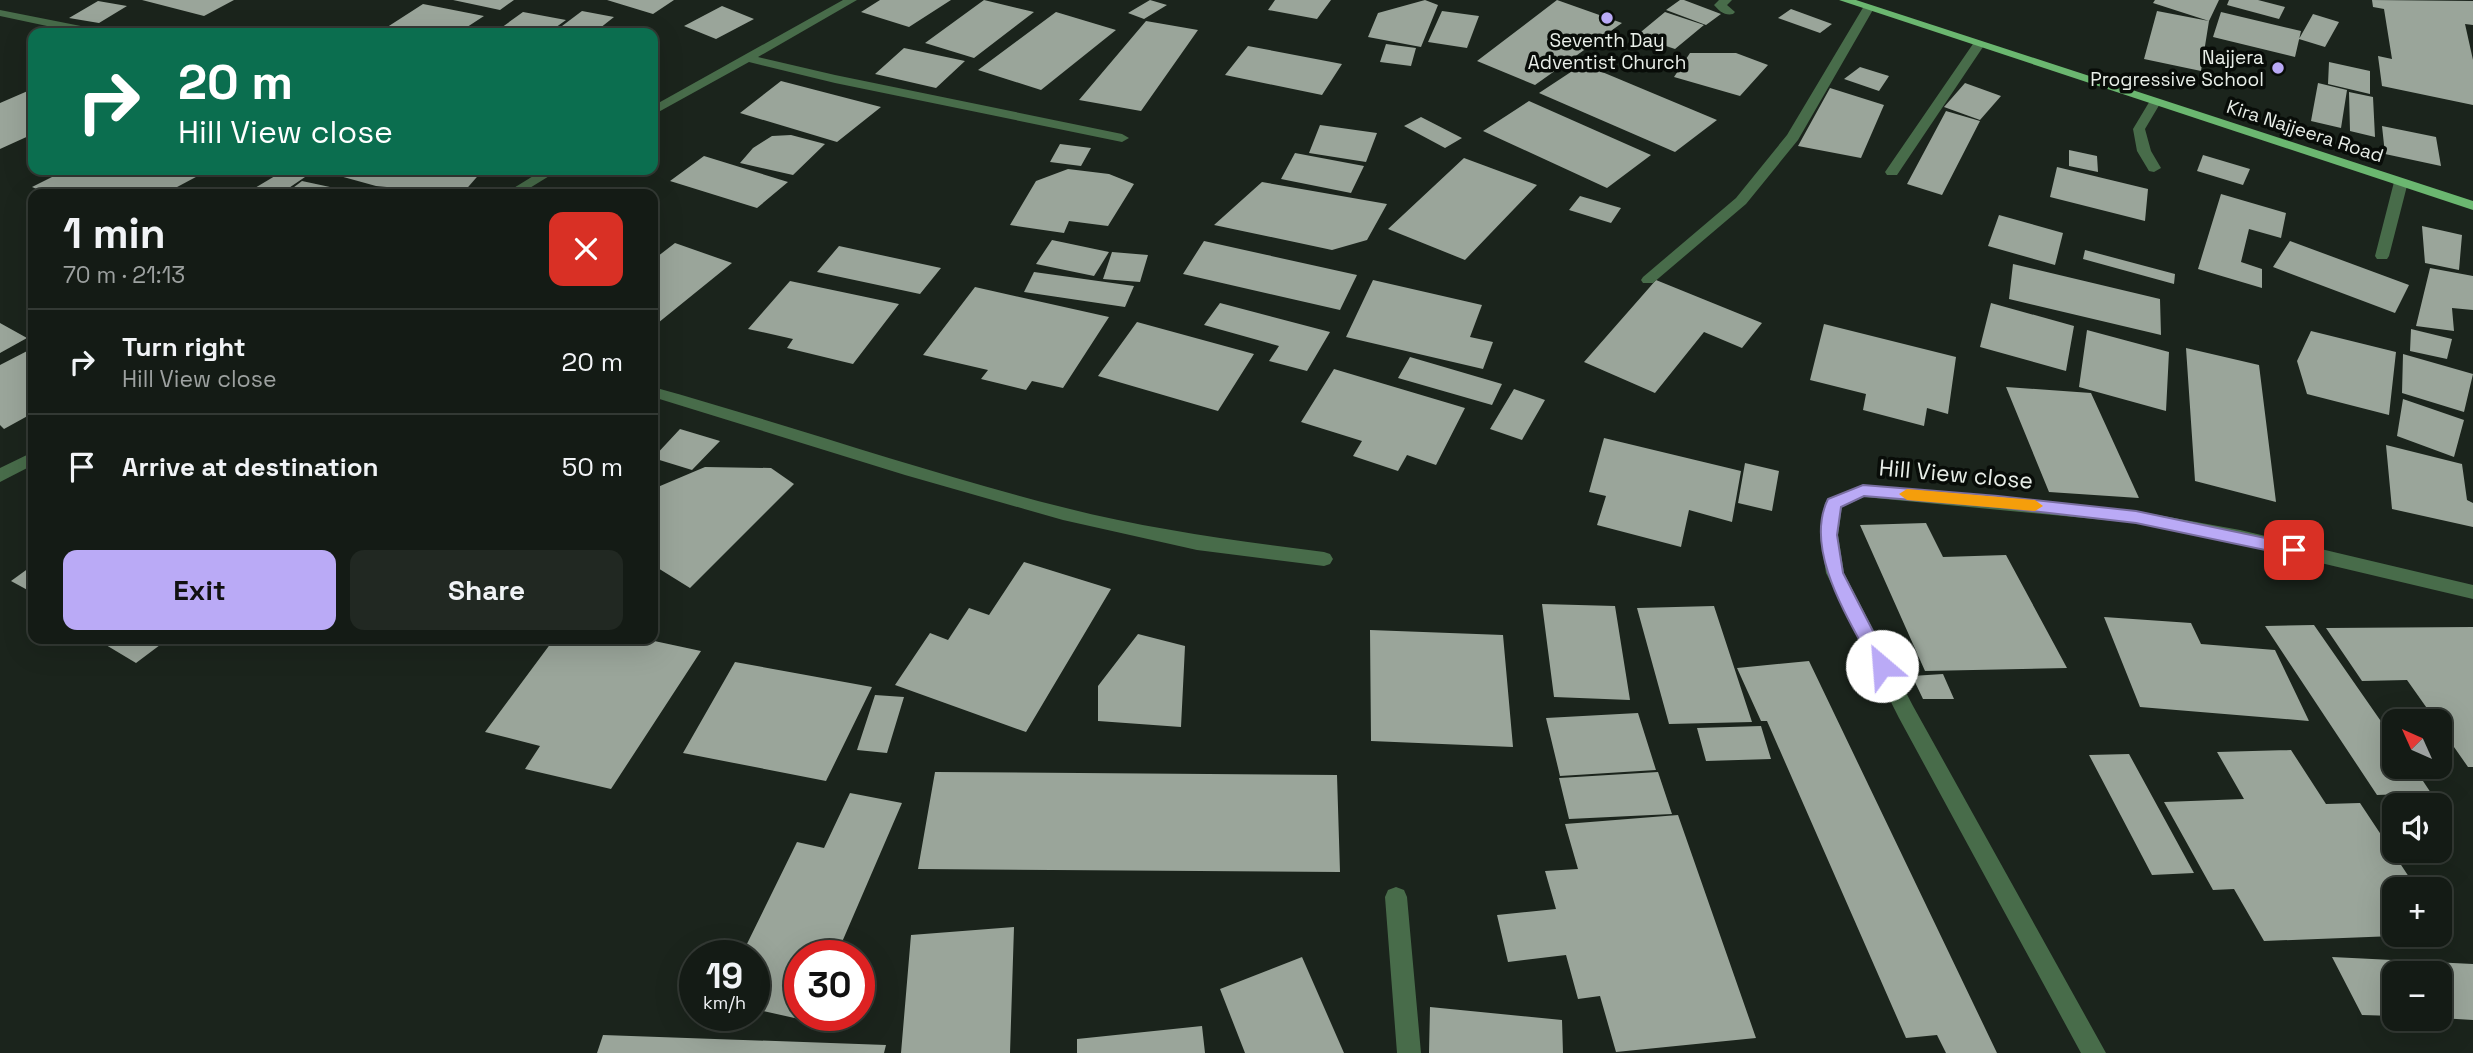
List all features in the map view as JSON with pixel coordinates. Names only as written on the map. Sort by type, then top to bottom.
[{"type":"main road","name":"Kira Najjeera Road","points":[[1845,0],[2473,206]]},
{"type":"street","points":[[658,108],[851,0]]},
{"type":"street","points":[[1648,280],[1741,201],[1793,137],[1868,8]]},
{"type":"street","points":[[0,13],[72,28]]},
{"type":"street","points":[[1892,172],[1979,44]]},
{"type":"street","points":[[748,58],[835,79],[1122,138]]},
{"type":"street","points":[[2154,168],[2144,151],[2139,129],[2155,102]]},
{"type":"street","points":[[520,189],[543,175]]},
{"type":"street","points":[[2382,256],[2401,182]]},
{"type":"street","points":[[658,394],[911,471],[1063,514],[1197,543],[1324,559]]},
{"type":"street","points":[[0,476],[28,461]]},
{"type":"street","name":"Hill View close","points":[[2094,1053],[1906,712],[1835,573],[1829,535],[1834,503],[1863,491],[2136,517],[2240,537],[2473,592]]},
{"type":"street","points":[[1396,897],[1409,1053]]},
{"type":"building","points":[[142,0],[234,0],[204,16]]},
{"type":"building","points":[[453,0],[514,0],[500,10]]},
{"type":"building","points":[[607,0],[674,0],[653,14]]},
{"type":"building","points":[[880,0],[951,0],[909,27],[861,12]]},
{"type":"building","points":[[984,0],[1034,12],[974,58],[925,43]]},
{"type":"building","points":[[1150,0],[1167,5],[1144,19],[1128,13]]},
{"type":"building","points":[[1275,0],[1331,0],[1317,19],[1268,10]]},
{"type":"building","points":[[1425,0],[1438,5],[1421,47],[1368,37],[1378,13]]},
{"type":"building","points":[[1557,0],[1622,23],[1535,85],[1477,61]]},
{"type":"building","points":[[1680,0],[1721,14],[1706,25],[1666,10]]},
{"type":"building","points":[[2155,0],[2219,0],[2209,21],[2153,3]]},
{"type":"building","points":[[2229,0],[2258,0],[2285,7],[2279,19],[2227,5]]},
{"type":"building","points":[[2372,0],[2473,1],[2473,25],[2465,24],[2473,60],[2473,105],[2382,86],[2378,56],[2392,59],[2384,9],[2373,7]]},
{"type":"building","points":[[98,1],[127,6],[99,23],[69,18]]},
{"type":"building","points":[[423,4],[484,16],[466,28],[386,28]]},
{"type":"building","points":[[722,6],[754,19],[716,39],[684,26]]},
{"type":"building","points":[[1791,9],[1832,24],[1820,33],[1778,18]]},
{"type":"building","points":[[582,11],[614,17],[600,28],[562,26]]},
{"type":"building","points":[[1442,11],[1479,16],[1467,48],[1428,42]]},
{"type":"building","points":[[2157,11],[2209,21],[2201,71],[2144,59]]},
{"type":"building","points":[[523,12],[566,20],[555,28],[501,28]]},
{"type":"building","points":[[1056,12],[1116,30],[1041,90],[978,70]]},
{"type":"building","points":[[1665,12],[1704,25],[1675,49],[1636,36]]},
{"type":"building","points":[[2221,12],[2301,31],[2295,57],[2213,37]]},
{"type":"building","points":[[2313,14],[2339,22],[2325,47],[2299,39]]},
{"type":"building","points":[[1146,21],[1198,30],[1141,111],[1079,100]]},
{"type":"building","points":[[1386,44],[1416,48],[1411,66],[1380,62]]},
{"type":"building","points":[[1248,46],[1342,64],[1322,95],[1225,75]]},
{"type":"building","points":[[904,48],[965,61],[936,88],[875,74]]},
{"type":"building","points":[[1690,53],[1736,53],[1768,65],[1740,96],[1674,77]]},
{"type":"building","points":[[2329,62],[2370,71],[2370,94],[2328,84]]},
{"type":"building","points":[[1583,64],[1717,120],[1675,152],[1539,93]]},
{"type":"building","points":[[1860,67],[1889,76],[1879,91],[1844,79]]},
{"type":"building","points":[[781,81],[881,107],[837,142],[740,113]]},
{"type":"building","points":[[1965,83],[2001,96],[1980,120],[1944,107]]},
{"type":"building","points":[[2318,83],[2347,90],[2341,128],[2311,121]]},
{"type":"building","points":[[1830,88],[1884,105],[1861,158],[1798,146]]},
{"type":"building","points":[[28,91],[28,136],[0,149],[0,103]]},
{"type":"building","points":[[2349,92],[2373,97],[2375,137],[2350,131]]},
{"type":"building","points":[[1529,101],[1651,155],[1607,188],[1483,131]]},
{"type":"building","points":[[1946,111],[1980,121],[1942,195],[1907,184]]},
{"type":"building","points":[[1421,117],[1462,138],[1445,148],[1404,126]]},
{"type":"building","points":[[1320,125],[1377,133],[1366,162],[1309,153]]},
{"type":"building","points":[[2382,126],[2436,137],[2441,166],[2385,154]]},
{"type":"building","points":[[791,135],[825,144],[793,175],[740,163],[753,148],[772,136]]},
{"type":"building","points":[[1060,144],[1091,148],[1081,166],[1050,162]]},
{"type":"building","points":[[2069,150],[2097,156],[2098,172],[2069,166]]},
{"type":"building","points":[[1295,153],[1364,166],[1351,193],[1281,179]]},
{"type":"building","points":[[2203,155],[2250,169],[2243,185],[2197,171]]},
{"type":"building","points":[[704,156],[788,182],[757,208],[670,181]]},
{"type":"building","points":[[1464,158],[1537,185],[1465,260],[1388,229]]},
{"type":"building","points":[[2057,167],[2148,189],[2145,221],[2050,197]]},
{"type":"building","points":[[1068,169],[1109,174],[1134,184],[1108,226],[1069,221],[1064,233],[1010,225],[1036,181]]},
{"type":"building","points":[[56,175],[200,175],[173,189],[32,187]]},
{"type":"building","points":[[277,175],[305,177],[287,189],[253,189]]},
{"type":"building","points":[[336,175],[479,175],[466,189],[376,186]]},
{"type":"building","points":[[302,181],[339,189],[292,189]]},
{"type":"building","points":[[1262,182],[1387,204],[1367,240],[1332,250],[1214,225]]},
{"type":"building","points":[[2221,194],[2286,213],[2281,238],[2249,229],[2241,262],[2262,269],[2262,288],[2198,269]]},
{"type":"building","points":[[1580,196],[1621,208],[1611,223],[1569,210]]},
{"type":"building","points":[[1999,215],[2063,233],[2055,265],[1988,246]]},
{"type":"building","points":[[2422,226],[2462,235],[2459,270],[2425,263]]},
{"type":"building","points":[[1052,240],[1109,252],[1094,276],[1036,264]]},
{"type":"building","points":[[1204,241],[1357,275],[1340,310],[1183,274]]},
{"type":"building","points":[[2290,241],[2409,285],[2395,313],[2273,267]]},
{"type":"building","points":[[675,243],[732,263],[658,323],[658,256]]},
{"type":"building","points":[[839,246],[941,268],[920,294],[817,272]]},
{"type":"building","points":[[2085,250],[2175,274],[2174,284],[2083,259]]},
{"type":"building","points":[[1112,252],[1148,255],[1140,282],[1103,279]]},
{"type":"building","points":[[2013,264],[2160,299],[2161,335],[2009,299]]},
{"type":"building","points":[[2430,268],[2473,276],[2473,310],[2452,308],[2454,331],[2416,326]]},
{"type":"building","points":[[1034,272],[1134,286],[1125,307],[1024,292]]},
{"type":"building","points":[[1373,280],[1482,305],[1470,337],[1493,342],[1483,369],[1346,337]]},
{"type":"building","points":[[1656,280],[1762,323],[1742,348],[1704,332],[1655,393],[1584,362]]},
{"type":"building","points":[[790,281],[899,304],[853,364],[787,348],[793,339],[748,329]]},
{"type":"building","points":[[975,287],[1109,317],[1063,388],[1032,381],[1026,390],[981,379],[988,370],[923,355]]},
{"type":"building","points":[[1220,303],[1330,332],[1307,371],[1269,361],[1279,346],[1204,325]]},
{"type":"building","points":[[1991,303],[2074,326],[2066,371],[1980,347]]},
{"type":"building","points":[[1137,322],[1254,354],[1218,411],[1098,376]]},
{"type":"building","points":[[0,323],[27,338],[0,353]]},
{"type":"building","points":[[1824,324],[1956,357],[1948,414],[1927,408],[1924,426],[1863,410],[1866,394],[1810,380]]},
{"type":"building","points":[[2411,329],[2452,339],[2447,359],[2410,351]]},
{"type":"building","points":[[2087,330],[2169,352],[2166,411],[2079,387]]},
{"type":"building","points":[[2311,331],[2396,352],[2389,415],[2307,394],[2297,361]]},
{"type":"building","points":[[2186,348],[2259,365],[2276,502],[2195,481]]},
{"type":"building","points":[[28,351],[28,416],[4,429],[0,425],[0,365]]},
{"type":"building","points":[[2403,354],[2473,374],[2464,412],[2402,393]]},
{"type":"building","points":[[1410,357],[1502,384],[1492,405],[1398,378]]},
{"type":"building","points":[[1334,369],[1465,408],[1436,465],[1407,455],[1398,471],[1353,456],[1362,441],[1301,422]]},
{"type":"building","points":[[2006,387],[2091,393],[2139,498],[2049,492]]},
{"type":"building","points":[[1514,389],[1545,400],[1522,440],[1490,429]]},
{"type":"building","points":[[2403,399],[2464,420],[2454,457],[2397,436]]},
{"type":"building","points":[[680,429],[720,441],[692,470],[658,460],[658,453]]},
{"type":"building","points":[[1604,438],[1741,471],[1732,522],[1689,510],[1681,547],[1597,525],[1606,496],[1589,492]]},
{"type":"building","points":[[2386,445],[2462,464],[2467,500],[2473,503],[2473,527],[2392,509]]},
{"type":"building","points":[[1745,463],[1779,471],[1772,511],[1738,503]]},
{"type":"building","points":[[705,467],[771,468],[794,484],[690,588],[658,568],[658,487]]},
{"type":"building","points":[[1926,523],[1943,557],[2006,555],[2067,668],[1925,671],[1860,525]]},
{"type":"building","points":[[1024,562],[1111,589],[1026,732],[895,685],[930,633],[948,640],[969,608],[989,615]]},
{"type":"building","points":[[28,569],[28,590],[11,581]]},
{"type":"building","points":[[1542,604],[1615,606],[1630,700],[1554,697]]},
{"type":"building","points":[[1714,606],[1752,722],[1669,724],[1637,608]]},
{"type":"building","points":[[2104,617],[2191,623],[2201,644],[2275,650],[2309,721],[2140,707]]},
{"type":"building","points":[[2314,625],[2382,723],[2382,779],[2422,779],[2431,793],[2377,795],[2265,626]]},
{"type":"building","points":[[2473,627],[2473,767],[2468,767],[2452,744],[2452,709],[2428,709],[2407,680],[2362,681],[2326,628]]},
{"type":"building","points":[[1370,630],[1503,635],[1513,747],[1371,741]]},
{"type":"building","points":[[1138,634],[1185,646],[1181,727],[1098,721],[1098,686]]},
{"type":"building","points":[[658,642],[701,651],[611,789],[525,769],[540,746],[485,732],[550,644],[658,644]]},
{"type":"building","points":[[104,644],[161,644],[136,663]]},
{"type":"building","points":[[1809,661],[1997,1053],[1946,1053],[1937,1035],[1906,1038],[1767,721],[1761,721],[1737,668]]},
{"type":"building","points":[[735,662],[872,687],[826,781],[683,753]]},
{"type":"building","points":[[1943,674],[1954,699],[1923,699],[1912,676]]},
{"type":"building","points":[[875,695],[904,697],[887,753],[857,750]]},
{"type":"building","points":[[1638,713],[1656,770],[1560,776],[1546,718]]},
{"type":"building","points":[[1761,726],[1771,759],[1706,761],[1697,728]]},
{"type":"building","points":[[2291,750],[2326,804],[2360,803],[2382,836],[2382,863],[2400,863],[2409,877],[2382,877],[2382,936],[2264,941],[2234,889],[2213,890],[2164,802],[2244,799],[2217,752]]},
{"type":"building","points":[[2129,754],[2194,873],[2152,875],[2089,755]]},
{"type":"building","points":[[935,772],[1337,775],[1340,872],[918,869]]},
{"type":"building","points":[[1658,772],[1672,814],[1569,819],[1559,778]]},
{"type":"building","points":[[850,793],[902,803],[843,940],[784,940],[784,1016],[770,1013],[770,940],[749,940],[797,842],[824,848]]},
{"type":"building","points":[[1678,815],[1756,1038],[1616,1052],[1600,996],[1578,999],[1566,955],[1508,962],[1497,915],[1556,909],[1545,871],[1578,869],[1565,824]]},
{"type":"building","points":[[1014,927],[1010,1053],[901,1053],[911,935]]},
{"type":"building","points":[[1302,957],[1344,1053],[1245,1053],[1220,989]]},
{"type":"building","points":[[2332,957],[2413,961],[2382,961],[2382,1016],[2362,1015]]},
{"type":"building","points":[[2452,963],[2473,964],[2473,1020],[2452,1019]]},
{"type":"building","points":[[1430,1007],[1562,1020],[1563,1053],[1429,1053]]},
{"type":"building","points":[[1202,1026],[1205,1053],[1077,1053],[1077,1039]]},
{"type":"building","points":[[603,1035],[886,1045],[884,1053],[597,1053]]},
{"type":"slow traffic","points":[[1907,494],[2035,506]]},
{"type":"place","name":"Seventh Day Adventist Church","points":[[1607,18]]},
{"type":"place","name":"Najjera Progressive School","points":[[2278,68]]},
{"type":"route","points":[[1882,666],[1835,573],[1829,535],[1834,503],[1863,491],[2136,517],[2294,550]]}]
